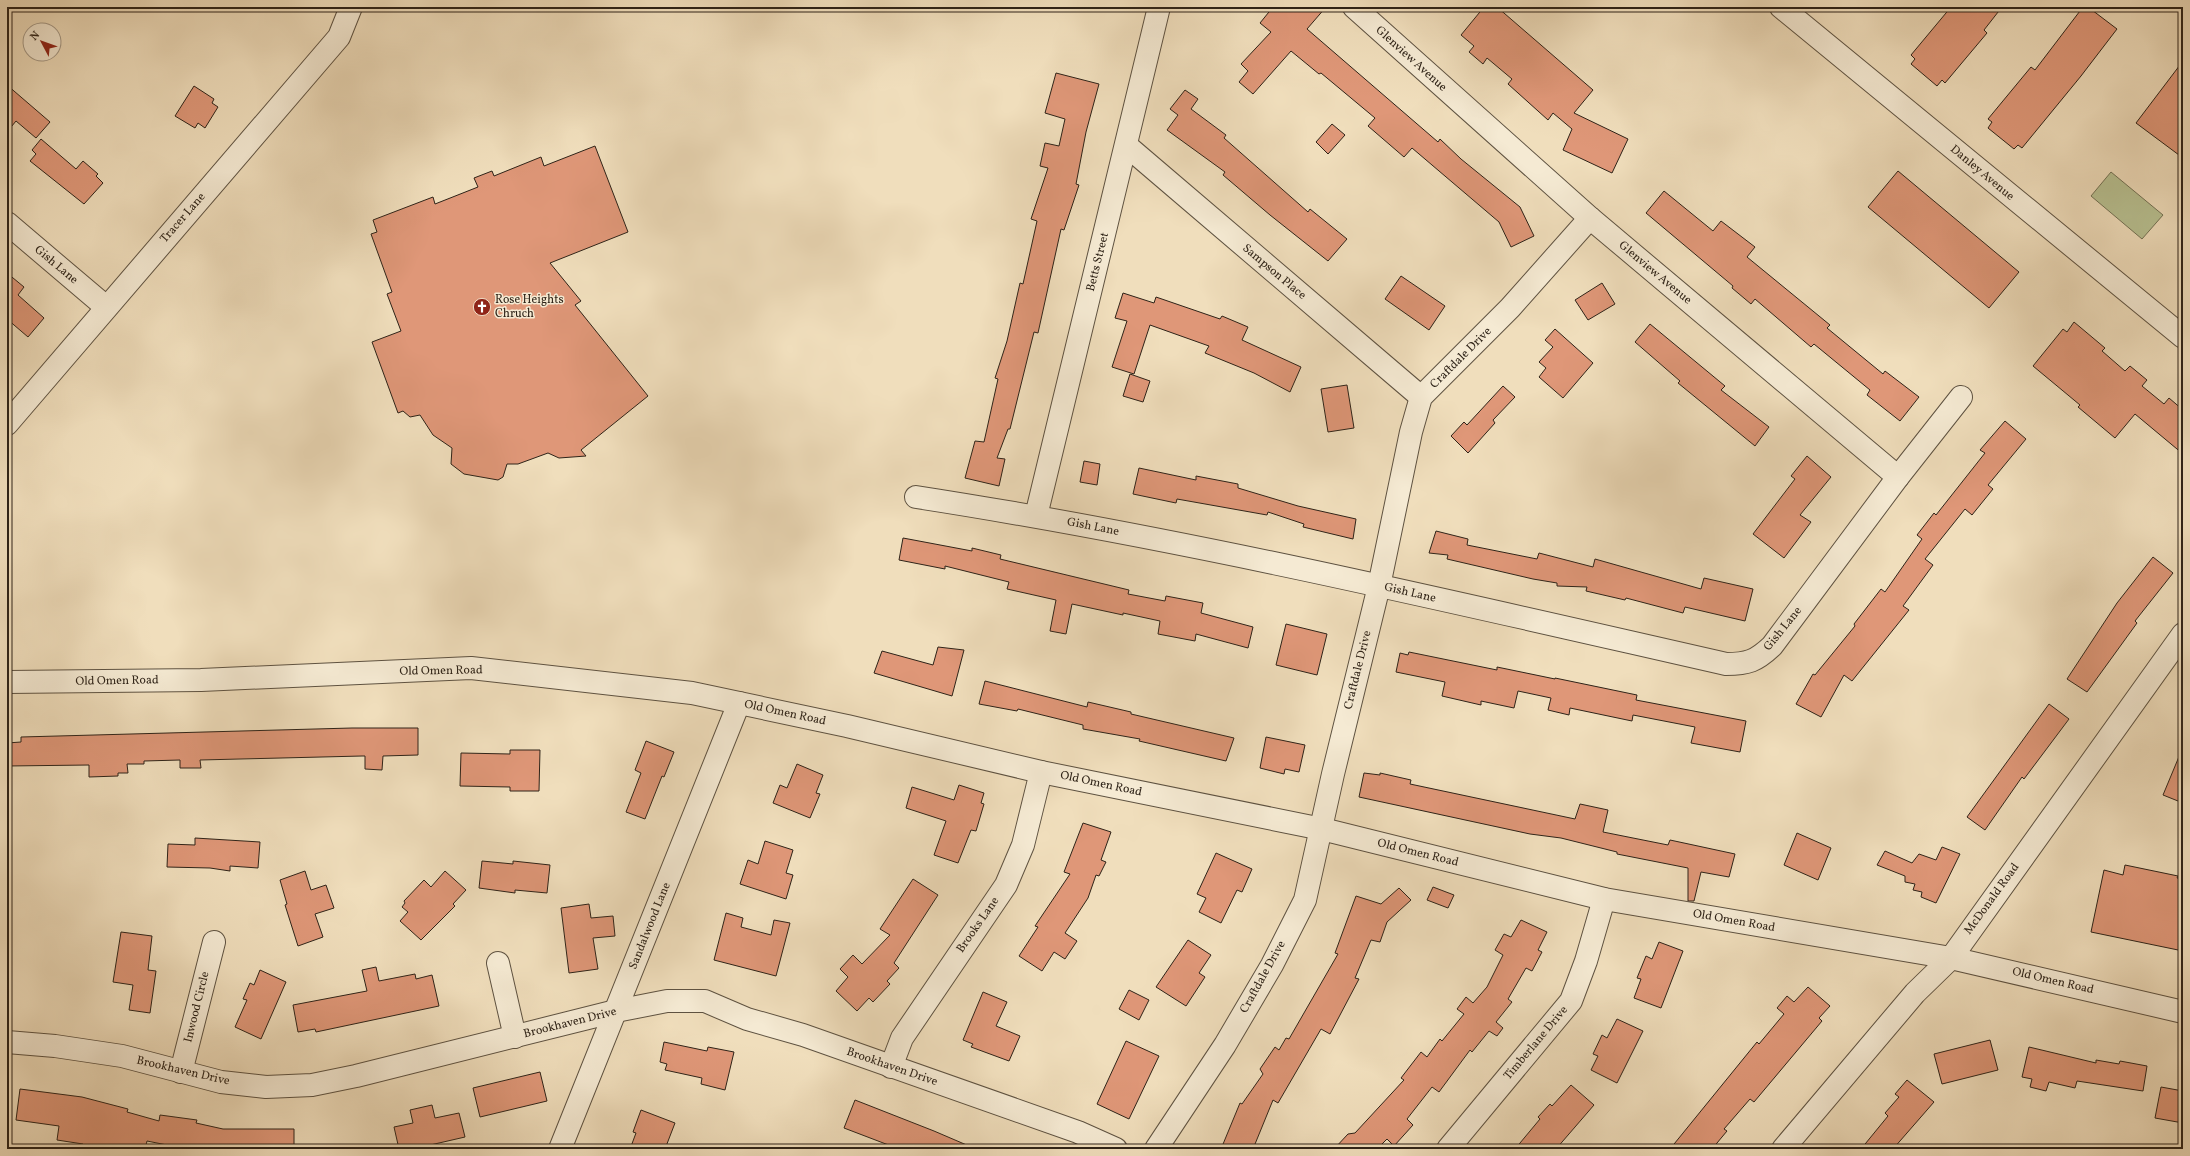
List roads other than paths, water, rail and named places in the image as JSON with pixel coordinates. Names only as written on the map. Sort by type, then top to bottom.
[{"type":"street","name":"Tracer Lane","points":[[7,424],[339,37],[351,7]]},
{"type":"street","name":"Betts Street","points":[[1036,516],[1127,146],[1159,7]]},
{"type":"street","name":"Glenview Avenue","points":[[1354,7],[1590,218],[1898,478]]},
{"type":"street","name":"Danley Avenue","points":[[1781,7],[2183,337]]},
{"type":"street","name":"Sampson Place","points":[[1127,146],[1421,397]]},
{"type":"street","name":"Craftdale Drive","points":[[1156,1149],[1225,1045],[1272,965],[1304,900],[1379,586],[1410,432],[1421,397],[1510,308],[1590,218]]},
{"type":"street","name":"Gish Lane","points":[[7,223],[106,307]]},
{"type":"street","points":[[1898,478],[1961,397]]},
{"type":"street","name":"Gish Lane","points":[[916,498],[1036,516],[1379,586],[1726,664],[1744,664],[1760,658],[1772,646],[1898,478]]},
{"type":"street","name":"McDonald Road","points":[[1783,1149],[1915,994],[1951,958],[2183,634]]},
{"type":"street","name":"Old Omen Road","points":[[7,682],[201,680],[471,668],[692,693],[957,751],[1041,772],[1322,829],[1604,899],[1951,958],[2183,1012]]},
{"type":"street","name":"Sandalwood Lane","points":[[560,1149],[739,703]]},
{"type":"street","name":"Brooks Lane","points":[[891,1067],[902,1038],[1006,885],[1023,845],[1041,772]]},
{"type":"street","name":"Timberlane Drive","points":[[1448,1149],[1572,1001],[1586,961],[1604,899]]},
{"type":"street","name":"Inwood Circle","points":[[181,1072],[214,942]]},
{"type":"street","points":[[498,963],[515,1037]]},
{"type":"street","name":"Brookhaven Drive","points":[[7,1042],[55,1046],[122,1056],[221,1082],[266,1087],[312,1085],[356,1076],[616,1011],[667,1001],[705,1001],[747,1018],[803,1035],[1078,1132],[1116,1149]]},
{"type":"place","name":"Rose Heights Chruch","points":[[482,307]]}]
